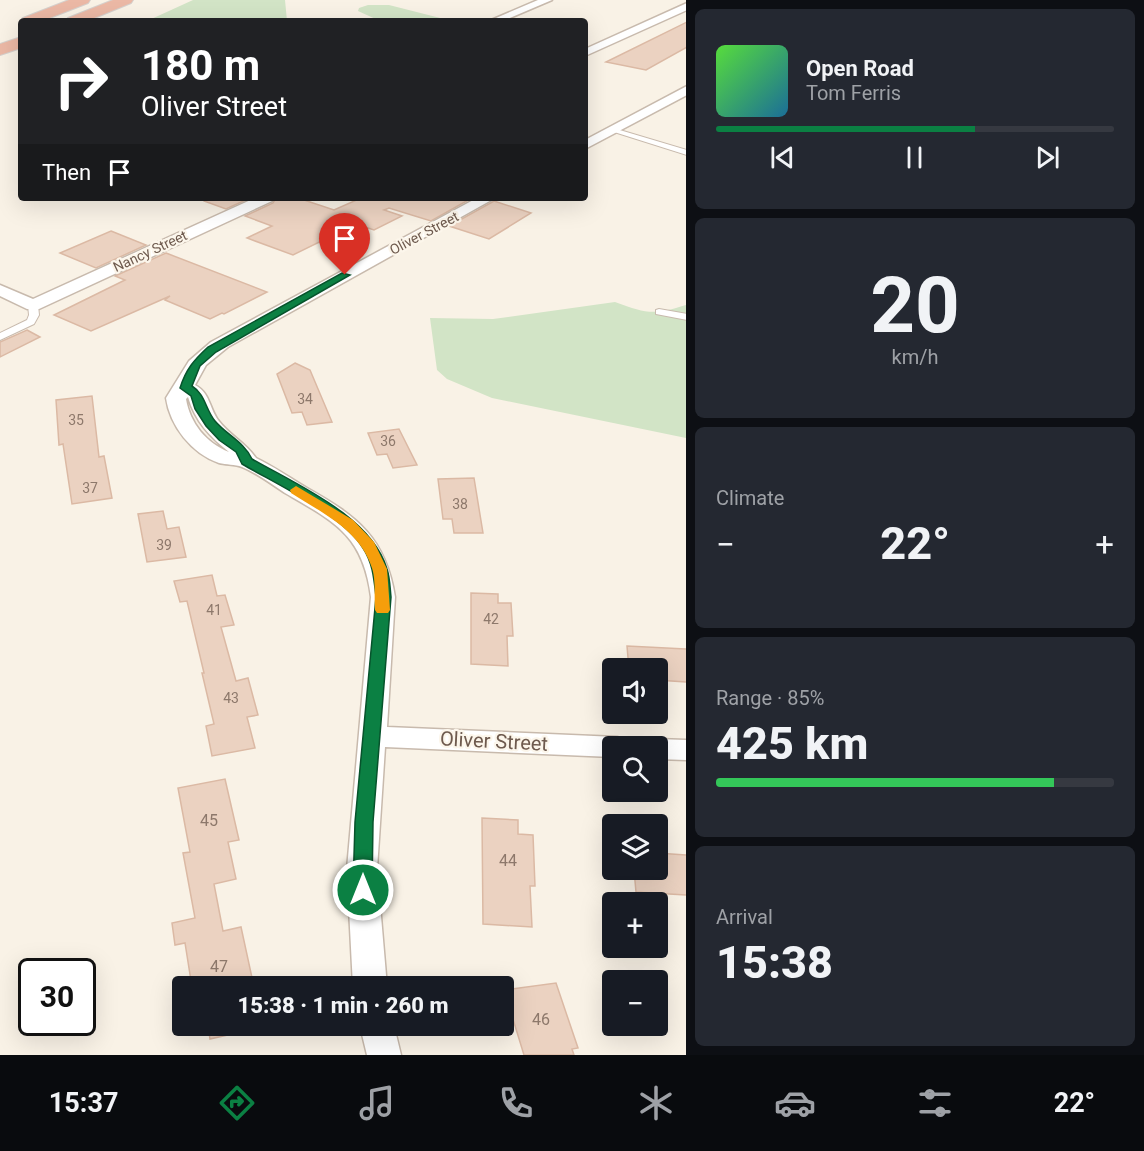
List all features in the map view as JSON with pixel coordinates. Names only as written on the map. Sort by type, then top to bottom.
[{"type":"highway","points":[[36,18],[83,0]]},
{"type":"highway","points":[[81,18],[126,0]]},
{"type":"highway","points":[[0,50],[18,43]]},
{"type":"street","points":[[502,18],[548,0]]},
{"type":"street","points":[[588,52],[686,6]]},
{"type":"street","points":[[588,143],[686,91]]},
{"type":"street","name":"Nancy Street","points":[[33,305],[260,201]]},
{"type":"street","name":"Oliver Street","points":[[369,976],[362,869],[383,597],[380,569],[376,557],[359,534],[335,513],[246,461],[224,458],[204,445],[189,430],[179,414],[176,398],[186,388],[191,371],[196,364],[222,343],[482,201]]},
{"type":"street","points":[[0,290],[33,305]]},
{"type":"street","name":"Oliver Street","points":[[372,736],[602,746]]},
{"type":"street","points":[[668,749],[686,750]]},
{"type":"street","points":[[379,1036],[384,1055]]},
{"type":"lane","points":[[613,130],[686,153]]},
{"type":"lane","points":[[0,337],[31,322],[34,315],[33,305]]},
{"type":"lane","points":[[659,312],[686,317]]},
{"type":"green space","points":[[193,0],[285,0],[287,18],[154,18]]},
{"type":"green space","points":[[368,5],[389,5],[440,18],[373,18],[358,11],[359,8]]},
{"type":"green space","points":[[615,302],[650,312],[686,305],[686,438],[492,398],[447,379],[437,370],[430,318],[493,319]]},
{"type":"building","points":[[686,22],[686,48],[646,70],[606,62]]},
{"type":"building","points":[[204,201],[243,201],[226,209]]},
{"type":"building","points":[[274,201],[307,201],[334,210],[354,201],[467,201],[431,221],[389,208],[384,210],[402,216],[374,230],[356,224],[293,255],[247,238],[272,226],[245,216]]},
{"type":"building","points":[[494,201],[531,213],[489,239],[449,226]]},
{"type":"building","points":[[111,231],[146,245],[96,268],[60,253]]},
{"type":"building","points":[[166,253],[267,292],[210,319],[165,300],[170,296],[91,331],[54,315],[125,280],[115,276]]},
{"type":"building","points":[[27,330],[40,337],[0,357],[0,342]]},
{"type":"building","points":[[295,363],[310,370],[332,422],[307,425],[302,412],[292,413],[277,374]]},
{"type":"building","points":[[92,396],[99,457],[104,456],[112,498],[72,504],[63,444],[59,445],[56,400]]},
{"type":"building","points":[[399,429],[417,465],[393,468],[387,454],[377,455],[368,433]]},
{"type":"building","points":[[474,478],[483,533],[454,533],[452,519],[443,519],[438,479]]},
{"type":"building","points":[[163,511],[167,529],[179,527],[186,557],[147,562],[138,514]]},
{"type":"building","points":[[212,575],[217,596],[225,595],[234,625],[221,627],[236,681],[248,678],[258,715],[247,717],[255,748],[212,756],[206,726],[214,724],[202,673],[204,673],[187,601],[180,602],[174,581]]},
{"type":"building","points":[[471,593],[498,594],[498,603],[511,603],[513,636],[507,636],[508,666],[471,664]]},
{"type":"building","points":[[627,646],[686,649],[686,682],[668,681],[668,658],[628,658]]},
{"type":"building","points":[[225,779],[239,840],[228,842],[236,879],[214,884],[223,931],[241,927],[252,976],[190,976],[185,943],[175,945],[172,923],[195,918],[183,853],[190,852],[178,788]]},
{"type":"building","points":[[482,818],[518,820],[518,834],[533,835],[535,886],[530,886],[532,927],[483,924]]},
{"type":"building","points":[[668,854],[686,855],[686,895],[668,894],[668,892],[636,892],[635,880],[668,880]]},
{"type":"building","points":[[556,983],[578,1048],[572,1049],[574,1055],[524,1055],[514,1022],[514,989]]},
{"type":"slow traffic","points":[[296,490],[335,513],[369,545],[380,569],[383,610]]},
{"type":"route","points":[[345,275],[212,350],[191,371],[186,388],[197,394],[205,417],[224,438],[242,450],[246,461],[335,513],[359,534],[376,557],[380,569],[383,597],[364,822],[363,890]]}]
